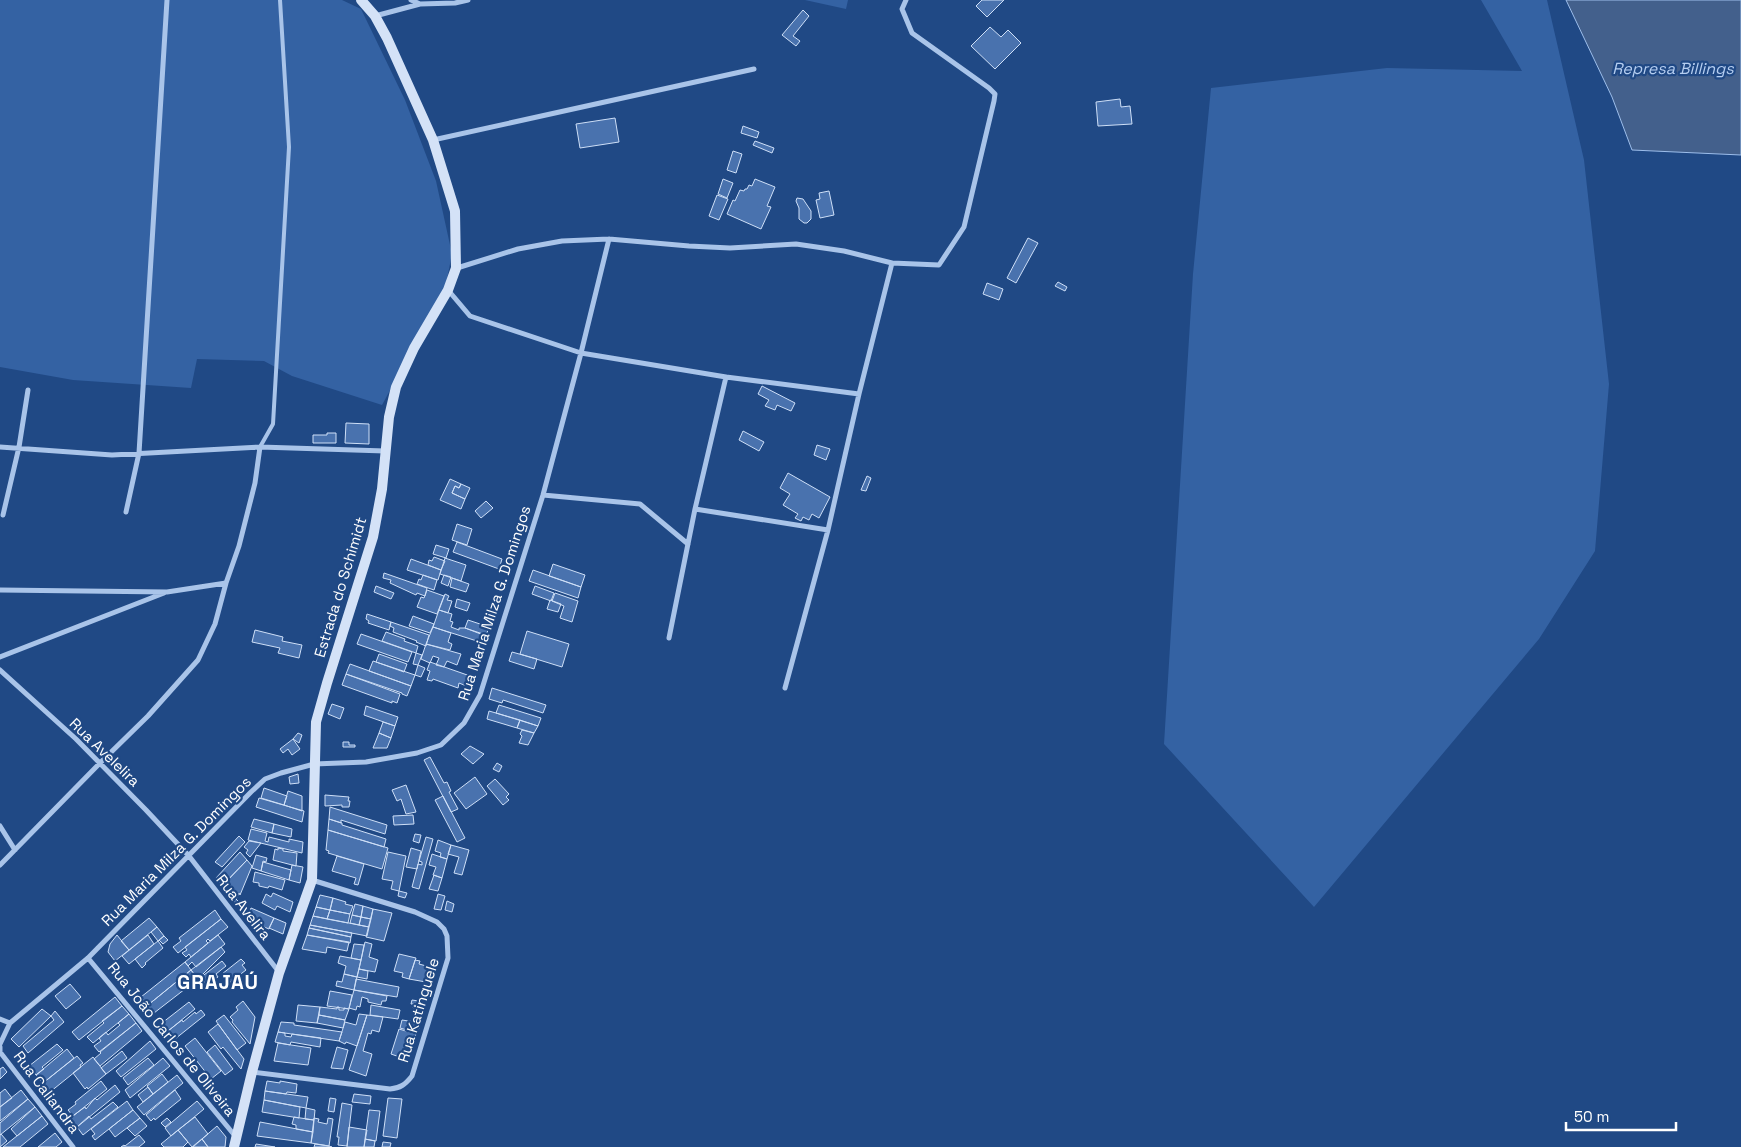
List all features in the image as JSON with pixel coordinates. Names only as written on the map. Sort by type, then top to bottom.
[{"type":"street","points":[[126,512],[139,453],[167,0]]},
{"type":"street","name":"Estrada do Schimidt","points":[[235,1142],[279,973],[312,880],[316,722],[326,683],[373,537],[382,489],[389,417],[396,387],[414,348],[448,290],[456,268],[455,212],[433,140],[375,16],[361,0]]},
{"type":"street","points":[[411,0],[420,4]]},
{"type":"street","points":[[375,16],[420,4],[455,3],[468,0]]},
{"type":"street","points":[[456,268],[518,249],[562,241],[609,239],[730,248],[796,244],[844,251],[892,263],[939,265],[964,227],[994,101],[994,94],[989,88],[912,33],[902,9],[906,0]]},
{"type":"street","points":[[433,140],[754,69]]},
{"type":"street","name":"Rua Maria Milza G. Domingos","points":[[0,1052],[0,1045],[10,1023],[88,958],[265,779],[314,764],[366,762],[417,753],[441,745],[464,724],[480,695],[543,495],[609,239]]},
{"type":"street","points":[[785,688],[828,530],[859,394],[892,263]]},
{"type":"street","points":[[448,290],[470,316],[581,353],[726,376],[859,394]]},
{"type":"street","points":[[669,638],[695,509],[726,376]]},
{"type":"street","points":[[3,515],[19,448],[28,390]]},
{"type":"street","points":[[0,447],[112,455],[260,447],[385,450]]},
{"type":"street","points":[[0,865],[148,716],[198,660],[215,624],[226,582],[247,518],[255,483],[260,447]]},
{"type":"street","points":[[543,495],[640,504],[688,544]]},
{"type":"street","points":[[695,509],[828,530]]},
{"type":"street","points":[[0,590],[167,592],[226,582]]},
{"type":"street","points":[[0,657],[167,592]]},
{"type":"street","name":"Rua Avelelira","points":[[0,670],[76,739],[188,856]]},
{"type":"street","points":[[0,826],[15,850]]},
{"type":"street","name":"Rua Avelira","points":[[188,856],[279,973]]},
{"type":"street","name":"Rua Katinguele","points":[[252,1072],[390,1089],[406,1084],[412,1076],[415,1067],[448,958],[447,936],[444,929],[437,922],[416,912],[312,880]]},
{"type":"street","name":"Rua João Carlos de Oliveira","points":[[88,958],[235,1142]]},
{"type":"street","points":[[0,1019],[10,1023]]},
{"type":"street","name":"Rua Caliandra","points":[[0,1052],[73,1147]]},
{"type":"lane","points":[[260,447],[273,424],[288,147],[280,0]]},
{"type":"shaded area","points":[[0,0],[342,0],[361,9],[405,100],[436,181],[452,254],[445,289],[382,405],[292,376],[264,361],[197,359],[191,388],[73,380],[0,367]]},
{"type":"shaded area","points":[[805,0],[848,0],[846,9]]},
{"type":"shaded area","points":[[1481,0],[1547,0],[1584,160],[1609,384],[1595,551],[1539,639],[1314,907],[1164,744],[1193,274],[1211,88],[1387,68],[1522,71]]},
{"type":"water","name":"Represa Billings","points":[[1566,0],[1741,0],[1741,155],[1632,150],[1612,97]]},
{"type":"building","points":[[982,0],[1004,0],[987,17],[976,6]]},
{"type":"building","points":[[803,10],[809,16],[793,36],[800,41],[796,46],[782,35]]},
{"type":"building","points":[[990,27],[1001,37],[1008,30],[1021,43],[995,69],[971,46]]},
{"type":"building","points":[[1120,99],[1121,107],[1130,106],[1132,124],[1098,126],[1096,102]]},
{"type":"building","points":[[615,118],[619,142],[580,148],[576,124]]},
{"type":"building","points":[[743,126],[759,132],[757,138],[741,133]]},
{"type":"building","points":[[755,141],[774,148],[772,153],[753,145]]},
{"type":"building","points":[[733,151],[742,154],[736,173],[727,170]]},
{"type":"building","points":[[723,179],[733,183],[727,198],[718,194]]},
{"type":"building","points":[[755,179],[775,187],[767,206],[771,207],[761,229],[727,214],[740,190],[744,191],[749,185],[752,186]]},
{"type":"building","points":[[829,191],[834,215],[820,218],[816,200],[820,199],[819,193]]},
{"type":"building","points":[[717,195],[728,199],[719,220],[709,216]]},
{"type":"building","points":[[797,198],[803,199],[811,211],[811,219],[807,223],[799,219]]},
{"type":"building","points":[[1028,238],[1038,243],[1016,283],[1007,278]]},
{"type":"building","points":[[1058,282],[1067,287],[1065,291],[1055,286]]},
{"type":"building","points":[[987,283],[1003,289],[999,300],[983,294]]},
{"type":"building","points":[[762,386],[795,403],[791,411],[777,405],[775,410],[765,406],[769,400],[758,394]]},
{"type":"building","points":[[346,423],[369,424],[369,444],[345,443]]},
{"type":"building","points":[[743,431],[764,442],[759,451],[739,440]]},
{"type":"building","points":[[327,433],[336,433],[336,443],[313,443],[313,435],[327,435]]},
{"type":"building","points":[[817,445],[830,449],[826,460],[814,455]]},
{"type":"building","points":[[788,473],[830,497],[819,518],[812,514],[809,520],[803,517],[801,521],[795,518],[798,514],[783,505],[790,494],[780,488]]},
{"type":"building","points":[[867,476],[871,478],[866,491],[861,490]]},
{"type":"building","points":[[450,479],[461,484],[459,488],[455,486],[452,493],[465,499],[461,509],[440,500]]},
{"type":"building","points":[[461,484],[470,488],[465,499],[452,493],[455,486],[459,488]]},
{"type":"building","points":[[486,501],[493,508],[481,518],[475,511]]},
{"type":"building","points":[[457,524],[472,529],[467,545],[452,540]]},
{"type":"building","points":[[457,542],[502,559],[499,569],[453,552]]},
{"type":"building","points":[[436,545],[449,549],[446,558],[433,554]]},
{"type":"building","points":[[434,557],[445,561],[441,570],[428,565],[429,560],[432,561]]},
{"type":"building","points":[[445,558],[466,565],[461,581],[440,574]]},
{"type":"building","points":[[411,559],[441,570],[438,580],[407,570]]},
{"type":"building","points":[[553,564],[585,575],[581,587],[549,576]]},
{"type":"building","points":[[533,570],[581,587],[578,598],[529,581]]},
{"type":"building","points":[[384,573],[427,588],[425,596],[417,593],[416,595],[390,583],[391,580],[383,578]]},
{"type":"building","points":[[423,575],[437,580],[434,590],[417,584]]},
{"type":"building","points":[[444,575],[451,577],[448,586],[441,583]]},
{"type":"building","points":[[452,578],[469,584],[466,592],[450,587]]},
{"type":"building","points":[[376,586],[394,593],[391,599],[374,592]]},
{"type":"building","points":[[535,586],[554,593],[551,601],[532,594]]},
{"type":"building","points":[[427,590],[444,596],[437,614],[417,607],[421,597],[424,598]]},
{"type":"building","points":[[555,593],[578,601],[572,622],[560,618],[564,606],[552,601]]},
{"type":"building","points":[[445,594],[449,596],[447,600],[452,601],[448,613],[439,610]]},
{"type":"building","points":[[457,599],[470,603],[467,611],[455,607]]},
{"type":"building","points":[[550,600],[561,604],[558,612],[547,609]]},
{"type":"building","points":[[439,610],[452,614],[450,621],[453,622],[451,627],[459,630],[459,628],[465,628],[483,634],[480,642],[433,627]]},
{"type":"building","points":[[367,614],[391,622],[389,630],[368,623],[369,621],[366,619]]},
{"type":"building","points":[[413,616],[434,624],[430,633],[409,626]]},
{"type":"building","points":[[468,620],[489,627],[486,636],[465,628]]},
{"type":"building","points":[[391,622],[429,635],[426,646],[393,632],[394,628],[390,626]]},
{"type":"building","points":[[433,627],[451,633],[448,642],[452,644],[450,650],[426,644]]},
{"type":"building","points":[[255,630],[283,637],[282,641],[302,645],[299,658],[278,653],[280,648],[252,642]]},
{"type":"building","points":[[527,631],[569,644],[562,667],[520,654]]},
{"type":"building","points":[[386,632],[418,646],[416,653],[382,641]]},
{"type":"building","points":[[361,634],[412,652],[408,662],[357,644]]},
{"type":"building","points":[[426,644],[461,654],[457,665],[447,661],[444,667],[436,665],[439,658],[433,656],[430,663],[421,659]]},
{"type":"building","points":[[512,652],[537,659],[534,669],[509,661]]},
{"type":"building","points":[[416,653],[422,655],[418,665],[413,664]]},
{"type":"building","points":[[379,654],[407,664],[404,672],[376,662]]},
{"type":"building","points":[[373,661],[415,675],[411,686],[369,671]]},
{"type":"building","points":[[430,662],[473,677],[469,687],[459,683],[458,688],[433,679],[432,681],[427,680],[430,671],[427,670]]},
{"type":"building","points":[[350,664],[411,686],[407,696],[346,674]]},
{"type":"building","points":[[418,665],[425,668],[421,677],[415,675]]},
{"type":"building","points":[[346,674],[400,694],[397,703],[392,701],[392,703],[342,685]]},
{"type":"building","points":[[492,688],[546,705],[543,713],[503,700],[502,703],[489,699]]},
{"type":"building","points":[[332,704],[344,708],[340,719],[328,714]]},
{"type":"building","points":[[499,705],[541,718],[538,726],[496,713]]},
{"type":"building","points":[[366,706],[398,717],[395,726],[364,715]]},
{"type":"building","points":[[489,711],[520,720],[517,728],[487,719]]},
{"type":"building","points":[[520,720],[538,726],[534,733],[517,728]]},
{"type":"building","points":[[383,722],[395,726],[391,738],[379,733]]},
{"type":"building","points":[[522,730],[534,733],[528,745],[519,743]]},
{"type":"building","points":[[298,733],[302,735],[299,743],[293,739]]},
{"type":"building","points":[[379,733],[391,738],[387,748],[373,748]]},
{"type":"building","points":[[293,739],[300,749],[292,755],[288,749],[283,753],[280,749]]},
{"type":"building","points":[[343,742],[349,742],[349,745],[355,745],[355,747],[343,747]]},
{"type":"building","points":[[470,746],[484,754],[473,764],[461,754]]},
{"type":"building","points":[[430,757],[444,783],[447,782],[451,791],[449,792],[458,809],[451,812],[424,760]]},
{"type":"building","points":[[497,763],[502,766],[499,772],[493,769]]},
{"type":"building","points":[[298,774],[299,783],[290,784],[289,777]]},
{"type":"building","points":[[475,777],[487,794],[466,809],[454,793]]},
{"type":"building","points":[[495,779],[509,794],[506,797],[509,800],[503,805],[487,786]]},
{"type":"building","points":[[406,785],[416,812],[406,814],[401,799],[397,801],[392,790]]},
{"type":"building","points":[[264,788],[287,796],[284,805],[261,798]]},
{"type":"building","points":[[288,791],[302,796],[302,811],[284,805]]},
{"type":"building","points":[[325,795],[349,797],[349,807],[342,807],[342,805],[325,806]]},
{"type":"building","points":[[443,796],[465,838],[457,842],[435,800]]},
{"type":"building","points":[[259,798],[304,811],[302,822],[256,807]]},
{"type":"building","points":[[330,807],[387,825],[385,834],[341,820],[341,823],[329,819]]},
{"type":"building","points":[[413,815],[414,824],[394,825],[393,816]]},
{"type":"building","points":[[254,819],[274,824],[272,833],[251,827]]},
{"type":"building","points":[[329,819],[386,839],[384,847],[328,830]]},
{"type":"building","points":[[274,824],[292,829],[291,837],[272,833]]},
{"type":"building","points":[[251,829],[267,833],[265,841],[268,842],[269,837],[289,842],[289,839],[303,842],[302,853],[248,840]]},
{"type":"building","points":[[328,830],[388,848],[382,869],[328,853],[329,851],[326,850]]},
{"type":"building","points":[[415,834],[421,835],[419,843],[413,841]]},
{"type":"building","points":[[239,836],[245,842],[222,867],[215,862]]},
{"type":"building","points":[[426,837],[433,839],[419,889],[412,887],[418,864],[422,865],[422,862],[419,861]]},
{"type":"building","points":[[438,840],[451,845],[447,859],[440,857],[441,853],[435,851]]},
{"type":"building","points":[[249,841],[261,843],[250,857],[246,853],[248,850],[244,847]]},
{"type":"building","points":[[451,845],[469,850],[462,875],[454,873],[459,857],[448,854]]},
{"type":"building","points":[[278,848],[283,849],[283,851],[297,853],[296,866],[273,860],[275,849],[278,850]]},
{"type":"building","points":[[411,848],[421,851],[417,869],[406,867]]},
{"type":"building","points":[[240,852],[247,860],[222,886],[216,878]]},
{"type":"building","points":[[388,852],[406,856],[399,891],[391,889],[393,881],[382,879]]},
{"type":"building","points":[[432,854],[447,859],[442,878],[433,875],[436,867],[429,865]]},
{"type":"building","points":[[256,855],[267,858],[266,862],[263,861],[261,871],[252,868]]},
{"type":"building","points":[[337,856],[364,864],[358,885],[354,884],[356,878],[332,871]]},
{"type":"building","points":[[247,860],[252,866],[240,895],[239,893],[236,899],[238,901],[236,904],[222,886]]},
{"type":"building","points":[[263,862],[291,870],[289,880],[261,871]]},
{"type":"building","points":[[292,865],[303,867],[300,883],[289,880]]},
{"type":"building","points":[[255,872],[285,880],[282,890],[269,886],[268,888],[259,886],[259,883],[253,882]]},
{"type":"building","points":[[434,875],[442,878],[438,891],[429,889]]},
{"type":"building","points":[[399,891],[407,893],[405,898],[398,896]]},
{"type":"building","points":[[273,893],[293,902],[290,912],[277,906],[275,910],[262,903],[266,894],[271,897]]},
{"type":"building","points":[[438,894],[445,896],[441,910],[434,909]]},
{"type":"building","points":[[320,895],[333,898],[330,910],[316,907]]},
{"type":"building","points":[[333,898],[353,906],[350,914],[330,910]]},
{"type":"building","points":[[447,901],[454,904],[452,912],[445,910]]},
{"type":"building","points":[[355,904],[363,906],[361,917],[352,915]]},
{"type":"building","points":[[363,906],[373,909],[371,919],[361,917]]},
{"type":"building","points":[[316,907],[330,910],[327,919],[313,916]]},
{"type":"building","points":[[251,908],[274,918],[269,929],[252,922],[254,919],[248,916]]},
{"type":"building","points":[[373,909],[392,913],[384,941],[366,937]]},
{"type":"building","points":[[215,910],[221,919],[178,953],[173,947],[181,941],[179,938]]},
{"type":"building","points":[[330,910],[350,914],[348,923],[327,919]]},
{"type":"building","points":[[352,915],[361,917],[359,925],[350,923]]},
{"type":"building","points":[[313,916],[369,927],[367,936],[310,925]]},
{"type":"building","points":[[361,917],[371,919],[369,927],[359,925]]},
{"type":"building","points":[[149,918],[157,927],[129,950],[121,941]]},
{"type":"building","points":[[274,918],[286,923],[283,934],[269,928]]},
{"type":"building","points":[[221,919],[228,927],[210,941],[208,939],[206,941],[208,943],[191,957],[189,954],[186,957],[182,953],[187,950],[185,947]]},
{"type":"building","points":[[310,925],[352,933],[351,937],[309,928]]},
{"type":"building","points":[[157,927],[164,936],[158,941],[151,932]]},
{"type":"building","points":[[309,928],[351,937],[350,943],[307,935]]},
{"type":"building","points":[[117,935],[129,950],[115,961],[108,952],[110,944]]},
{"type":"building","points":[[148,935],[154,944],[129,964],[122,956]]},
{"type":"building","points":[[218,935],[225,944],[196,967],[192,962],[188,966],[185,962]]},
{"type":"building","points":[[307,935],[349,942],[347,951],[327,947],[326,953],[302,949]]},
{"type":"building","points":[[164,936],[168,940],[163,944],[159,940]]},
{"type":"building","points":[[158,941],[163,948],[145,963],[142,968],[135,959]]},
{"type":"building","points":[[365,942],[372,944],[369,957],[378,960],[375,972],[359,969]]},
{"type":"building","points":[[354,944],[364,945],[361,960],[351,958]]},
{"type":"building","points":[[221,947],[225,952],[198,979],[191,970]]},
{"type":"building","points":[[399,954],[416,958],[409,979],[402,977],[403,973],[394,971]]},
{"type":"building","points":[[340,956],[361,960],[357,977],[344,974],[346,966],[338,963]]},
{"type":"building","points":[[241,959],[245,963],[242,965],[246,970],[229,983],[222,974]]},
{"type":"building","points":[[415,960],[420,961],[419,964],[430,967],[426,982],[409,979]]},
{"type":"building","points":[[222,961],[226,966],[216,974],[218,977],[208,984],[200,978]]},
{"type":"building","points":[[185,962],[191,970],[148,1005],[141,997]]},
{"type":"building","points":[[359,969],[368,971],[367,979],[357,977]]},
{"type":"building","points":[[191,970],[198,979],[154,1013],[148,1005]]},
{"type":"building","points":[[344,974],[357,977],[354,990],[336,986],[337,981],[342,982]]},
{"type":"building","points":[[356,979],[399,987],[397,997],[354,990]]},
{"type":"building","points":[[70,984],[81,997],[66,1009],[55,996]]},
{"type":"building","points":[[354,990],[387,996],[386,1001],[382,1001],[381,1005],[368,1002],[368,999],[362,997],[360,1007],[357,1006],[356,1010],[349,1008]]},
{"type":"building","points":[[330,991],[352,995],[349,1009],[327,1006]]},
{"type":"building","points":[[115,997],[122,1006],[79,1040],[72,1032]]},
{"type":"building","points":[[412,1000],[425,1002],[424,1010],[413,1008]]},
{"type":"building","points":[[243,1001],[255,1017],[250,1044],[230,1017],[238,1010],[236,1007]]},
{"type":"building","points":[[189,1002],[195,1009],[168,1031],[162,1023]]},
{"type":"building","points":[[298,1005],[320,1007],[317,1023],[296,1021]]},
{"type":"building","points":[[371,1005],[400,1010],[398,1019],[370,1015]]},
{"type":"building","points":[[122,1006],[129,1014],[93,1043],[87,1037],[104,1023],[102,1021]]},
{"type":"building","points":[[320,1007],[337,1009],[339,1007],[339,1010],[349,1009],[345,1020],[319,1015]]},
{"type":"building","points":[[42,1009],[51,1016],[19,1047],[11,1039]]},
{"type":"building","points":[[201,1010],[205,1015],[175,1039],[168,1031],[182,1020],[183,1022],[195,1012],[196,1014]]},
{"type":"building","points":[[55,1011],[64,1022],[28,1053],[23,1046],[54,1020],[51,1016]]},
{"type":"building","points":[[129,1014],[136,1023],[99,1052],[94,1046],[101,1041],[99,1038],[106,1032],[108,1035]]},
{"type":"building","points":[[359,1014],[367,1015],[357,1046],[339,1041],[345,1022],[356,1025]]},
{"type":"building","points":[[224,1015],[246,1043],[237,1050],[216,1021]]},
{"type":"building","points":[[319,1015],[345,1020],[343,1028],[317,1023]]},
{"type":"building","points":[[367,1015],[383,1017],[379,1032],[372,1030],[371,1034],[368,1033],[363,1051],[372,1054],[366,1076],[349,1070]]},
{"type":"building","points":[[402,1020],[421,1023],[419,1029],[415,1027],[414,1032],[400,1028]]},
{"type":"building","points":[[281,1022],[342,1032],[339,1041],[278,1032]]},
{"type":"building","points":[[136,1023],[142,1031],[100,1066],[94,1059]]},
{"type":"building","points":[[218,1024],[244,1059],[241,1069],[223,1047],[221,1049],[208,1032]]},
{"type":"building","points":[[399,1029],[416,1034],[408,1060],[391,1054]]},
{"type":"building","points":[[278,1032],[285,1033],[285,1036],[291,1037],[292,1034],[321,1038],[320,1047],[291,1042],[290,1045],[275,1042]]},
{"type":"building","points":[[195,1038],[221,1071],[211,1079],[185,1046]]},
{"type":"building","points":[[150,1041],[156,1049],[121,1077],[116,1071]]},
{"type":"building","points":[[278,1043],[311,1048],[308,1065],[274,1061]]},
{"type":"building","points":[[57,1044],[63,1050],[42,1067],[44,1069],[36,1075],[29,1066]]},
{"type":"building","points":[[215,1045],[233,1069],[225,1075],[207,1052]]},
{"type":"building","points":[[337,1047],[348,1050],[343,1069],[331,1068]]},
{"type":"building","points":[[67,1049],[74,1058],[43,1083],[36,1075]]},
{"type":"building","points":[[122,1051],[127,1058],[106,1074],[101,1068]]},
{"type":"building","points":[[77,1056],[83,1063],[80,1065],[81,1067],[50,1092],[43,1083]]},
{"type":"building","points":[[93,1057],[106,1074],[88,1089],[87,1087],[85,1089],[73,1073]]},
{"type":"building","points":[[148,1058],[154,1065],[128,1085],[123,1078]]},
{"type":"building","points":[[163,1058],[170,1066],[130,1098],[125,1090]]},
{"type":"building","points":[[3,1067],[7,1072],[0,1079],[0,1069]]},
{"type":"building","points":[[162,1074],[168,1082],[153,1094],[147,1086]]},
{"type":"building","points":[[177,1075],[183,1083],[144,1115],[137,1107]]},
{"type":"building","points":[[101,1081],[107,1089],[73,1116],[68,1110]]},
{"type":"building","points":[[267,1081],[297,1084],[296,1093],[287,1092],[286,1094],[265,1091]]},
{"type":"building","points":[[115,1085],[120,1092],[77,1127],[70,1118],[85,1107],[86,1109],[95,1098],[97,1100]]},
{"type":"building","points":[[148,1087],[153,1094],[143,1102],[138,1095]]},
{"type":"building","points":[[5,1089],[12,1098],[0,1107],[0,1093]]},
{"type":"building","points":[[21,1090],[28,1099],[0,1121],[0,1107]]},
{"type":"building","points":[[175,1090],[181,1099],[155,1120],[154,1118],[151,1121],[146,1115]]},
{"type":"building","points":[[265,1091],[308,1097],[306,1108],[264,1100]]},
{"type":"building","points":[[354,1094],[371,1096],[370,1104],[352,1102]]},
{"type":"building","points":[[330,1098],[336,1099],[334,1112],[328,1111]]},
{"type":"building","points":[[388,1098],[402,1099],[397,1138],[383,1136]]},
{"type":"building","points":[[28,1099],[35,1107],[0,1135],[0,1123]]},
{"type":"building","points":[[264,1100],[300,1107],[299,1118],[262,1112]]},
{"type":"building","points":[[127,1101],[133,1110],[95,1140],[92,1136],[95,1134],[91,1129]]},
{"type":"building","points":[[197,1101],[204,1109],[171,1136],[165,1128]]},
{"type":"building","points":[[113,1102],[118,1107],[83,1135],[77,1127],[89,1116],[91,1119]]},
{"type":"building","points":[[342,1103],[352,1105],[347,1146],[338,1145],[339,1137],[337,1137]]},
{"type":"building","points":[[35,1107],[42,1116],[17,1136],[11,1129]]},
{"type":"building","points":[[306,1108],[315,1110],[314,1120],[305,1119]]},
{"type":"building","points":[[133,1110],[140,1118],[115,1137],[109,1129]]},
{"type":"building","points":[[369,1110],[380,1111],[376,1141],[365,1139]]},
{"type":"building","points":[[42,1116],[48,1124],[20,1147],[3,1147]]},
{"type":"building","points":[[195,1117],[208,1134],[192,1147],[178,1130]]},
{"type":"building","points":[[294,1117],[314,1120],[313,1132],[296,1129],[296,1125],[292,1124]]},
{"type":"building","points":[[140,1118],[147,1126],[135,1136],[127,1128]]},
{"type":"building","points":[[167,1118],[171,1122],[165,1127],[161,1123]]},
{"type":"building","points":[[314,1118],[319,1119],[318,1122],[327,1124],[328,1118],[333,1119],[329,1146],[311,1143]]},
{"type":"building","points":[[260,1122],[313,1132],[311,1143],[257,1136]]},
{"type":"building","points":[[217,1126],[226,1137],[225,1147],[208,1147],[202,1139]]},
{"type":"building","points":[[349,1127],[367,1130],[364,1147],[347,1147]]},
{"type":"building","points":[[178,1130],[188,1142],[183,1147],[164,1147],[161,1144]]},
{"type":"building","points":[[55,1133],[62,1142],[56,1147],[38,1147]]},
{"type":"building","points":[[0,1135],[7,1141],[0,1147]]},
{"type":"building","points":[[139,1135],[145,1142],[139,1147],[121,1147],[125,1146]]},
{"type":"building","points":[[202,1139],[208,1147],[193,1147]]},
{"type":"building","points":[[365,1139],[375,1141],[374,1147],[364,1147]]},
{"type":"building","points":[[383,1142],[391,1143],[390,1147],[382,1147]]},
{"type":"building","points":[[256,1144],[275,1147],[255,1147]]},
{"type":"building","points":[[315,1144],[329,1146],[332,1147],[314,1147]]},
{"type":"district","name":"GRAJAÚ","points":[[218,982]]}]
